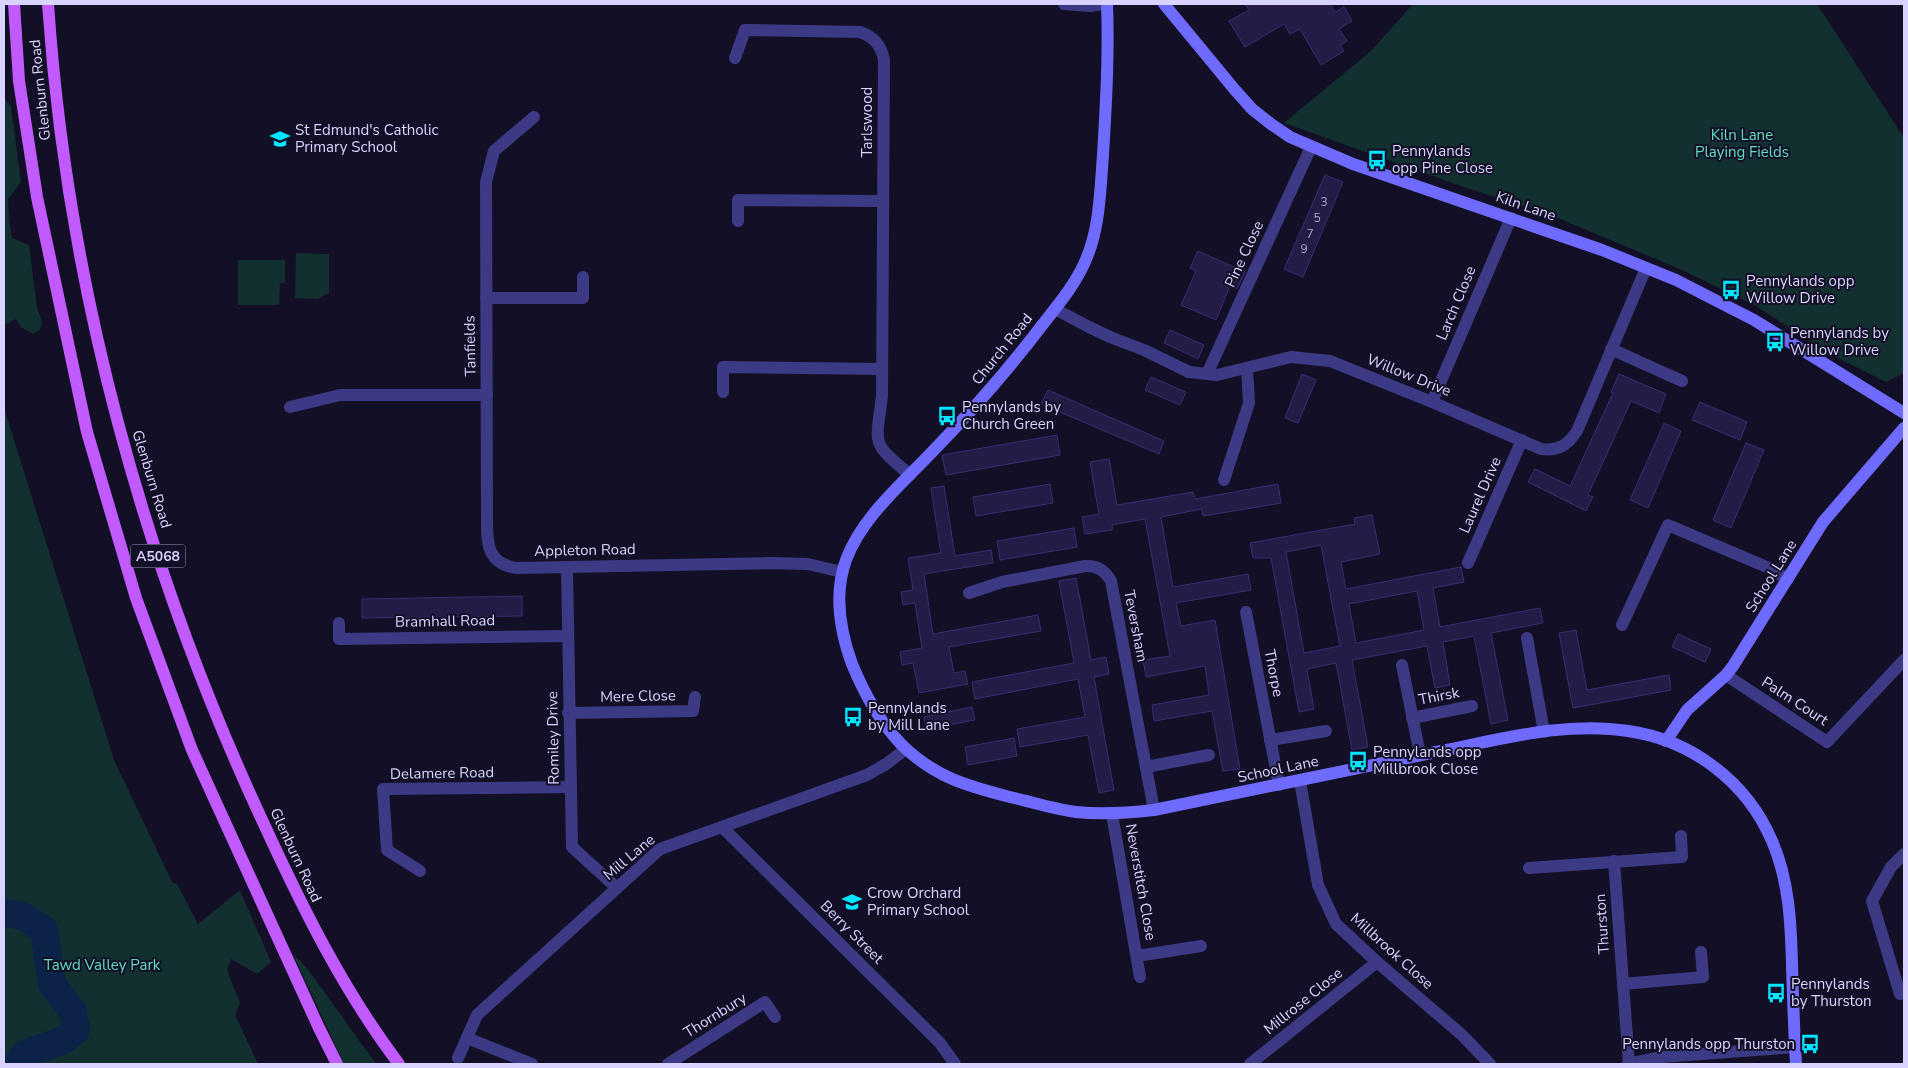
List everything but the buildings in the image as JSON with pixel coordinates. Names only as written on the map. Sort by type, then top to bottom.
[{"type":"main road","name":"Glenburn Road","points":[[14,4],[19,81],[37,197],[87,432],[136,598],[192,750],[337,1064]]},
{"type":"main road","name":"Glenburn Road","points":[[48,4],[53,80],[78,243],[116,419],[162,568],[198,671],[233,758],[290,880],[322,944],[349,990],[399,1064]]},
{"type":"street","points":[[1064,4],[1090,6],[1106,4]]},
{"type":"street","name":"Church Road","points":[[906,749],[893,736],[872,707],[849,654],[844,637],[839,600],[842,572],[853,544],[881,506],[1003,375],[1055,309],[1082,268],[1091,249],[1100,197],[1108,69],[1106,4]]},
{"type":"street","name":"Kiln Lane","points":[[1164,4],[1214,66],[1252,108],[1278,129],[1312,148],[1407,184],[1602,250],[1676,280],[1754,320],[1904,413]]},
{"type":"street","name":"Tarlswood","points":[[736,58],[745,30],[860,32],[874,39],[882,50],[884,60],[882,396],[876,435],[885,454],[910,475]]},
{"type":"street","name":"Tanfields","points":[[290,406],[340,395],[487,396],[486,182],[494,151],[534,117]]},
{"type":"street","name":"Pine Close","points":[[1207,374],[1312,148]]},
{"type":"street","points":[[738,221],[738,200],[883,201]]},
{"type":"street","name":"Larch Close","points":[[1432,402],[1510,218]]},
{"type":"street","name":"Willow Drive","points":[[1055,309],[1103,334],[1144,350],[1189,372],[1217,375],[1291,356],[1330,361],[1541,449],[1550,450],[1558,449],[1572,438],[1576,431],[1646,268]]},
{"type":"street","points":[[486,298],[583,298],[583,277]]},
{"type":"street","points":[[1611,349],[1682,381]]},
{"type":"street","points":[[723,392],[723,367],[882,369]]},
{"type":"street","points":[[1224,480],[1249,403],[1247,368]]},
{"type":"street","name":"Appleton Road","points":[[487,396],[487,541],[489,549],[500,563],[507,567],[772,563],[808,564],[842,572]]},
{"type":"street","name":"School Lane","points":[[1666,741],[1687,710],[1726,675],[1741,655],[1823,522],[1904,428]]},
{"type":"street","name":"Laurel Drive","points":[[1468,563],[1522,440]]},
{"type":"street","points":[[1622,625],[1668,525],[1768,568],[1788,579]]},
{"type":"street","name":"Teversham","points":[[969,593],[1002,582],[1085,566],[1098,568],[1107,574],[1111,581],[1154,810]]},
{"type":"street","name":"Romiley Drive","points":[[567,567],[568,713],[572,847],[617,888]]},
{"type":"street","name":"Thorpe","points":[[1246,612],[1279,785]]},
{"type":"street","name":"Bramhall Road","points":[[339,623],[339,639],[567,636]]},
{"type":"street","points":[[1527,638],[1544,732]]},
{"type":"street","name":"Palm Court","points":[[1726,675],[1827,742],[1904,660]]},
{"type":"street","name":"Thirsk","points":[[1402,665],[1420,755]]},
{"type":"street","name":"Mere Close","points":[[568,713],[694,711],[695,697]]},
{"type":"street","name":"Thirsk","points":[[1412,718],[1472,706]]},
{"type":"street","name":"School Lane","points":[[906,749],[933,770],[962,784],[1073,812],[1112,814],[1154,810],[1420,755],[1572,728],[1630,731],[1666,741],[1693,753],[1716,768],[1734,784],[1749,802],[1772,840],[1781,865],[1788,900],[1791,928],[1796,1064]]},
{"type":"street","points":[[1270,740],[1326,731]]},
{"type":"street","name":"Mill Lane","points":[[458,1058],[477,1014],[660,848],[866,775],[886,764],[906,749]]},
{"type":"street","points":[[1146,767],[1209,754]]},
{"type":"street","name":"Millbrook Close","points":[[1300,781],[1318,885],[1336,924],[1376,962],[1462,1035],[1490,1064]]},
{"type":"street","name":"Delamere Road","points":[[420,870],[387,850],[383,790],[570,787]]},
{"type":"street","name":"Neverstitch Close","points":[[1112,814],[1140,977]]},
{"type":"street","name":"Berry Street","points":[[722,827],[933,1036],[955,1064]]},
{"type":"street","points":[[1529,868],[1682,857],[1681,836]]},
{"type":"street","points":[[1904,854],[1891,867],[1872,901],[1900,994],[1904,993]]},
{"type":"street","name":"Thurston","points":[[1614,861],[1629,1064],[1662,1057],[1795,1047]]},
{"type":"street","name":"Neverstitch Close","points":[[1137,956],[1201,946]]},
{"type":"street","points":[[1623,984],[1703,976],[1701,952]]},
{"type":"street","name":"Millrose Close","points":[[1250,1064],[1376,962]]},
{"type":"street","name":"Thornbury","points":[[668,1064],[765,1002],[775,1017]]},
{"type":"street","points":[[467,1038],[532,1064]]},
{"type":"green space","name":"Kiln Lane Playing Fields","points":[[1413,4],[1817,4],[1904,138],[1904,373],[1886,382],[1838,358],[1754,305],[1682,270],[1546,213],[1464,187],[1284,123],[1371,51]]},
{"type":"green space","points":[[4,99],[11,106],[21,182],[8,199],[12,238],[29,245],[37,307],[42,322],[40,330],[33,334],[21,327],[16,319],[4,325]]},
{"type":"green space","points":[[296,253],[329,254],[329,293],[318,299],[295,298]]},
{"type":"green space","points":[[238,260],[285,260],[285,283],[280,283],[279,305],[238,305]]},
{"type":"green space","name":"Tawd Valley Park","points":[[4,408],[114,760],[172,882],[177,884],[198,924],[240,890],[271,962],[257,974],[231,959],[227,970],[240,1003],[235,1015],[258,1064],[4,1064]]},
{"type":"green space","points":[[293,954],[307,968],[376,1064],[344,1064]]},
{"type":"waterway","points":[[4,913],[23,916],[44,930],[52,984],[73,1012],[76,1030],[64,1040],[25,1054],[18,1064]]},
{"type":"place","name":"St Edmund's Catholic Primary School","points":[[280,139]]},
{"type":"place","name":"Pennylands opp Pine Close","points":[[1377,160]]},
{"type":"place","name":"Pennylands opp Willow Drive","points":[[1731,290]]},
{"type":"place","name":"Pennylands by Willow Drive","points":[[1775,342]]},
{"type":"place","name":"Pennylands by Church Green","points":[[947,416]]},
{"type":"place","name":"Pennylands by Mill Lane","points":[[853,717]]},
{"type":"place","name":"Pennylands opp Millbrook Close","points":[[1358,761]]},
{"type":"place","name":"Crow Orchard Primary School","points":[[852,902]]},
{"type":"place","name":"Pennylands by Thurston","points":[[1776,993]]},
{"type":"place","name":"Pennylands opp Thurston","points":[[1810,1044]]}]
